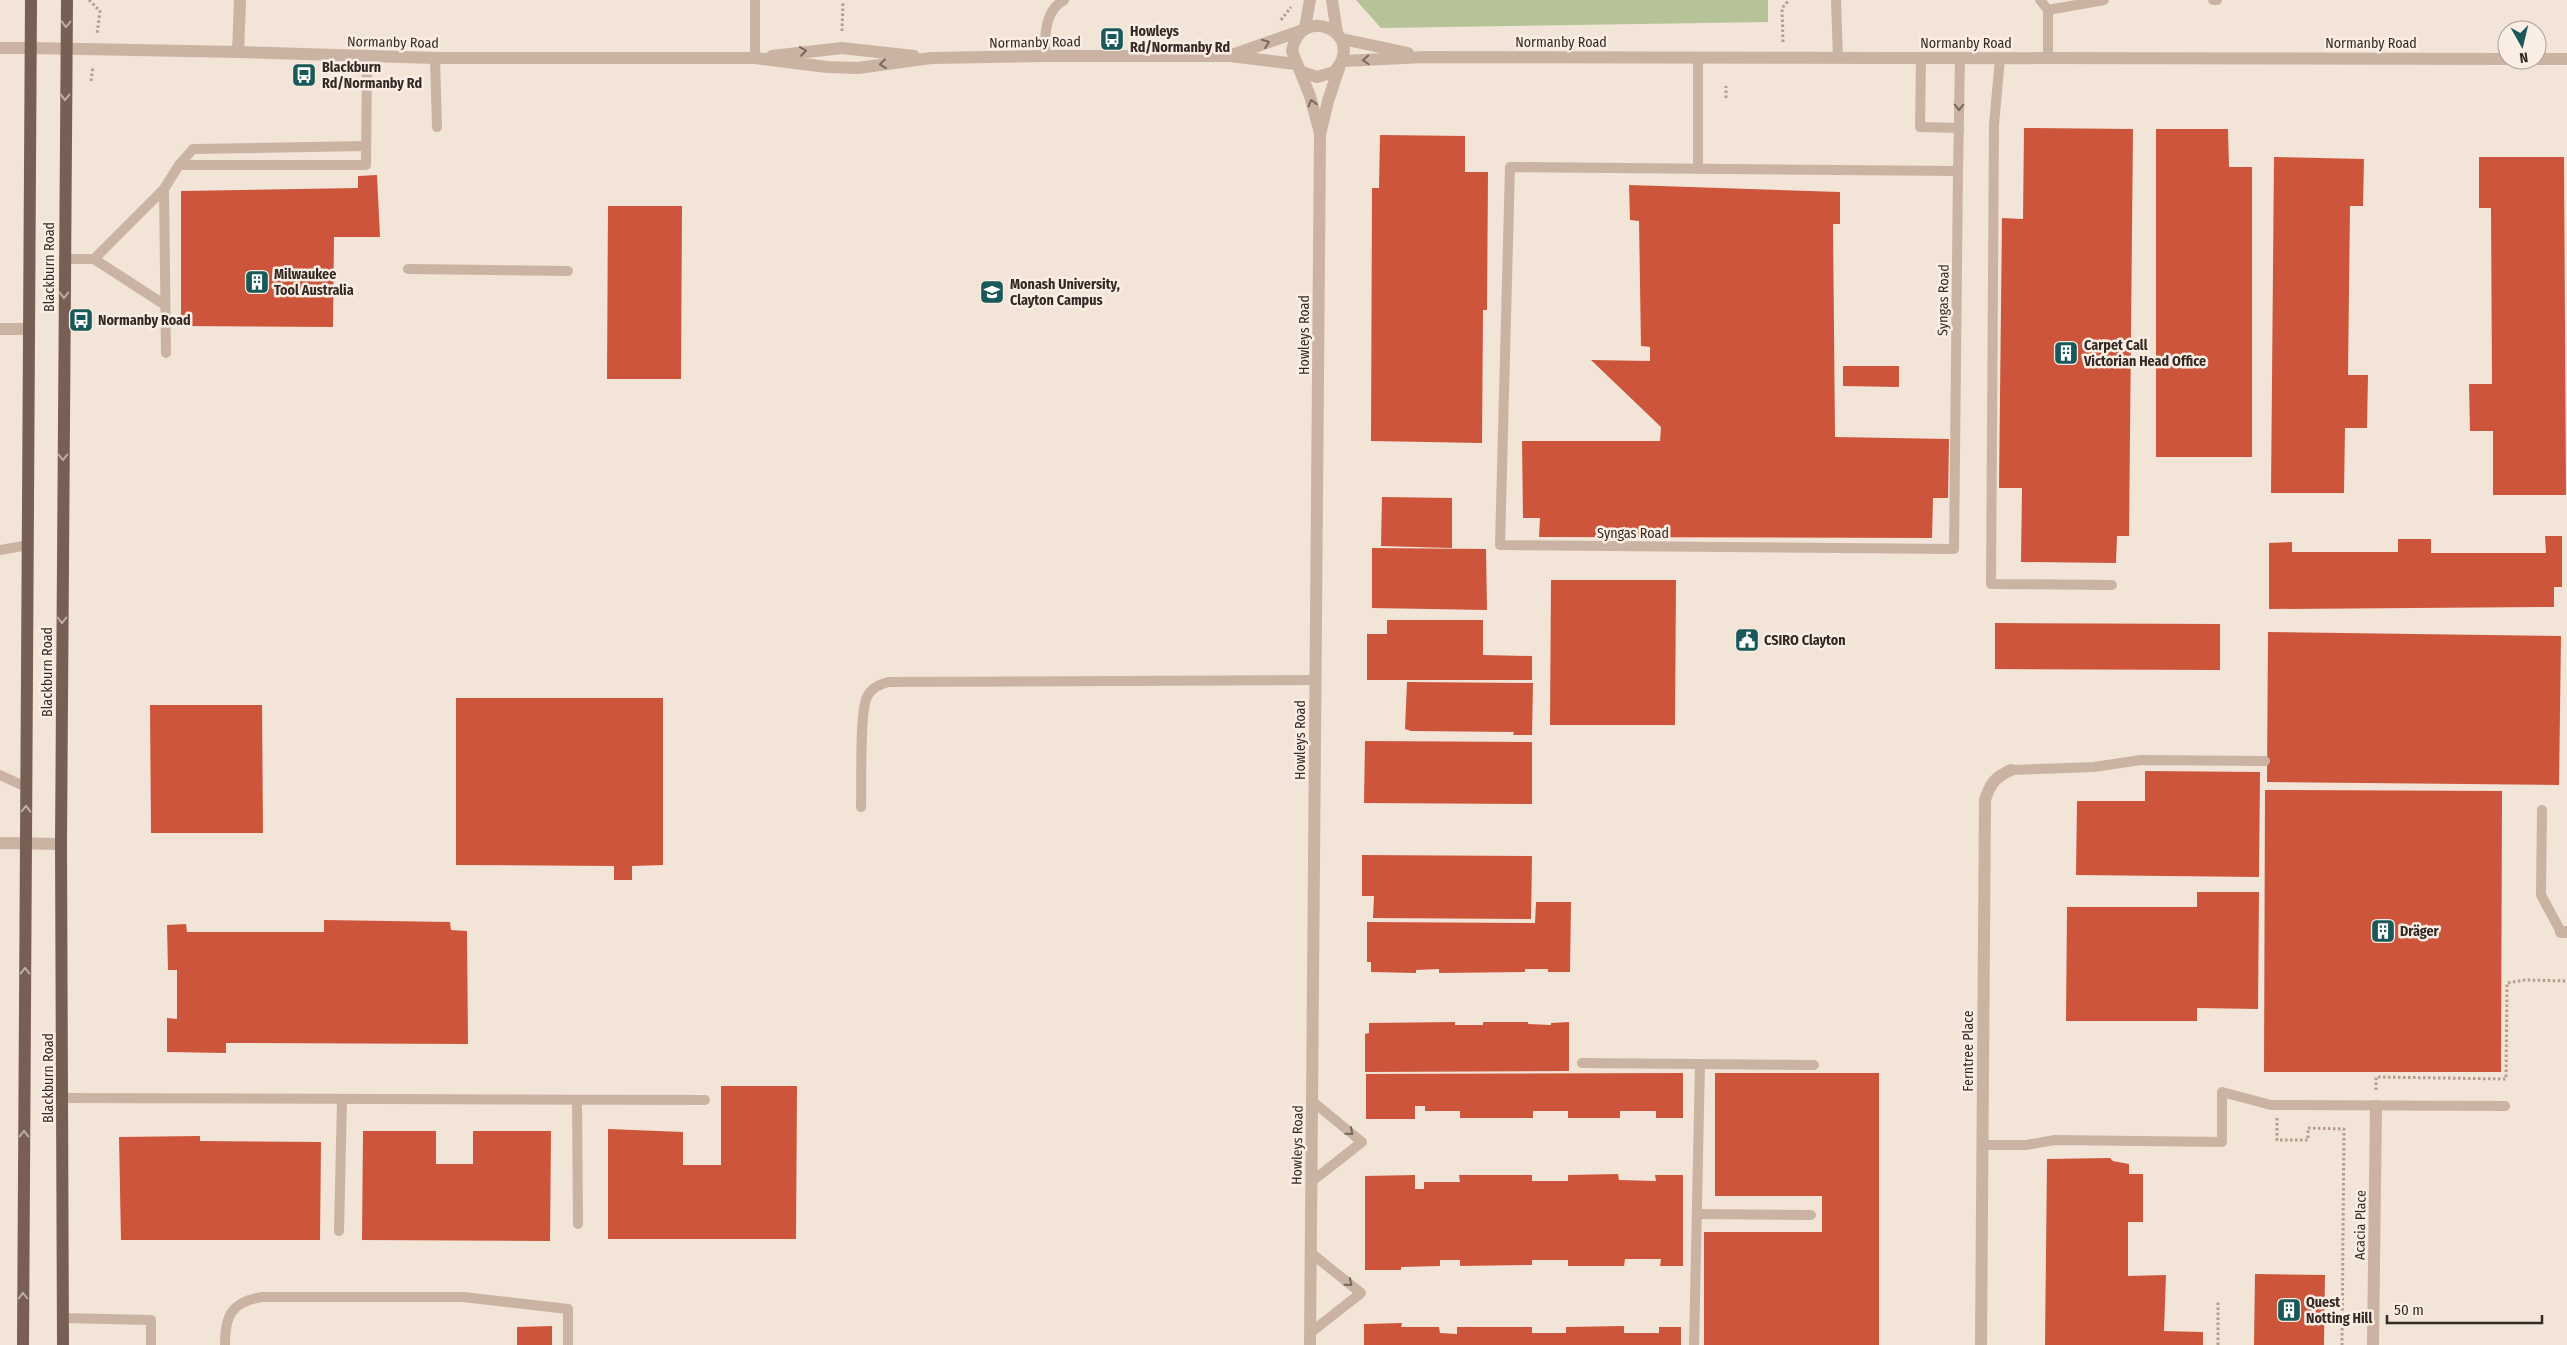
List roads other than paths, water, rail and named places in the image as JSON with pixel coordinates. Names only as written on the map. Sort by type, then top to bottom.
[{"type":"main road","name":"Blackburn Road","points":[[23,1345],[31,0]]},
{"type":"main road","name":"Blackburn Road","points":[[63,1345],[61,844],[67,0]]},
{"type":"street","points":[[238,52],[240,0]]},
{"type":"street","points":[[1310,0],[1304,29],[1294,42],[1292,56],[1299,68],[1308,76],[1326,76],[1342,63],[1332,0]]},
{"type":"street","points":[[1304,29],[1320,25],[1339,36]]},
{"type":"street","name":"Normanby Road","points":[[1230,56],[1304,29]]},
{"type":"street","name":"Normanby Road","points":[[1339,36],[1425,57]]},
{"type":"street","name":"Normanby Road","points":[[0,48],[435,58],[755,58],[827,48],[859,48],[931,58]]},
{"type":"street","name":"Normanby Road","points":[[755,58],[827,68],[858,68],[931,58],[1230,56],[1299,68]]},
{"type":"street","name":"Normanby Road","points":[[1342,63],[1425,57],[2497,59]]},
{"type":"street","points":[[2547,59],[2567,59]]},
{"type":"street","name":"Howleys Road","points":[[1310,1339],[1320,135],[1328,100],[1342,63]]},
{"type":"street","name":"Howleys Road","points":[[1299,68],[1320,135]]},
{"type":"street","points":[[0,329],[29,329]]},
{"type":"street","name":"Ferntree Place","points":[[1981,1345],[1985,800],[1990,784],[2000,775],[2011,770]]},
{"type":"street","points":[[0,843],[61,844]]},
{"type":"street","name":"Acacia Place","points":[[2373,1345],[2376,1106]]},
{"type":"lane","points":[[755,0],[755,58]]},
{"type":"lane","points":[[1045,56],[1045,27],[1051,14],[1064,0]]},
{"type":"lane","points":[[1836,0],[1838,58]]},
{"type":"lane","points":[[2040,0],[2048,10],[2048,58]]},
{"type":"lane","points":[[2048,10],[2104,0]]},
{"type":"lane","points":[[179,165],[366,164],[367,57]]},
{"type":"lane","points":[[435,58],[436,127]]},
{"type":"lane","points":[[1698,58],[1698,169]]},
{"type":"lane","points":[[1921,58],[1920,128],[1959,128]]},
{"type":"lane","name":"Syngas Road","points":[[1958,171],[1510,167],[1500,545],[1954,549],[1960,58]]},
{"type":"lane","points":[[2000,58],[1994,125],[1991,584],[2112,585]]},
{"type":"lane","points":[[94,260],[164,189],[179,165],[193,149],[366,146]]},
{"type":"lane","points":[[164,189],[166,353]]},
{"type":"lane","points":[[64,259],[94,260],[165,305]]},
{"type":"lane","points":[[408,269],[568,271]]},
{"type":"lane","points":[[0,550],[28,545]]},
{"type":"lane","points":[[861,807],[863,709],[870,692],[878,685],[888,682],[1316,680]]},
{"type":"lane","points":[[2011,770],[2094,767],[2141,760],[2265,761]]},
{"type":"lane","points":[[0,775],[26,787]]},
{"type":"lane","points":[[2542,810],[2542,896],[2564,932]]},
{"type":"lane","points":[[1582,1063],[1814,1065]]},
{"type":"lane","points":[[1694,1345],[1700,1064]]},
{"type":"lane","points":[[1983,1145],[2026,1145],[2055,1140],[2222,1142],[2222,1092],[2278,1105],[2504,1106]]},
{"type":"lane","points":[[63,1098],[705,1100]]},
{"type":"lane","points":[[339,1231],[342,1099]]},
{"type":"lane","points":[[577,1100],[578,1224]]},
{"type":"lane","points":[[1311,1182],[1362,1142],[1312,1101]]},
{"type":"lane","points":[[1697,1214],[1811,1215]]},
{"type":"lane","points":[[1310,1339],[1361,1293],[1311,1252]]},
{"type":"lane","points":[[225,1345],[225,1324],[233,1309],[244,1300],[262,1297],[463,1297],[568,1309],[568,1345]]},
{"type":"lane","points":[[63,1318],[151,1320],[151,1345]]},
{"type":"place","name":"Howleys Rd/Normanby Rd","points":[[1112,39]]},
{"type":"place","name":"Blackburn Rd/Normanby Rd","points":[[304,75]]},
{"type":"place","name":"Milwaukee Tool Australia","points":[[257,282]]},
{"type":"place","name":"Monash University, Clayton Campus","points":[[992,292]]},
{"type":"place","name":"Normanby Road","points":[[81,320]]},
{"type":"place","name":"Carpet Call Victorian Head Office","points":[[2066,353]]},
{"type":"place","name":"CSIRO Clayton","points":[[1747,640]]},
{"type":"place","name":"Dräger","points":[[2383,931]]},
{"type":"place","name":"Quest Notting Hill","points":[[2289,1310]]}]
